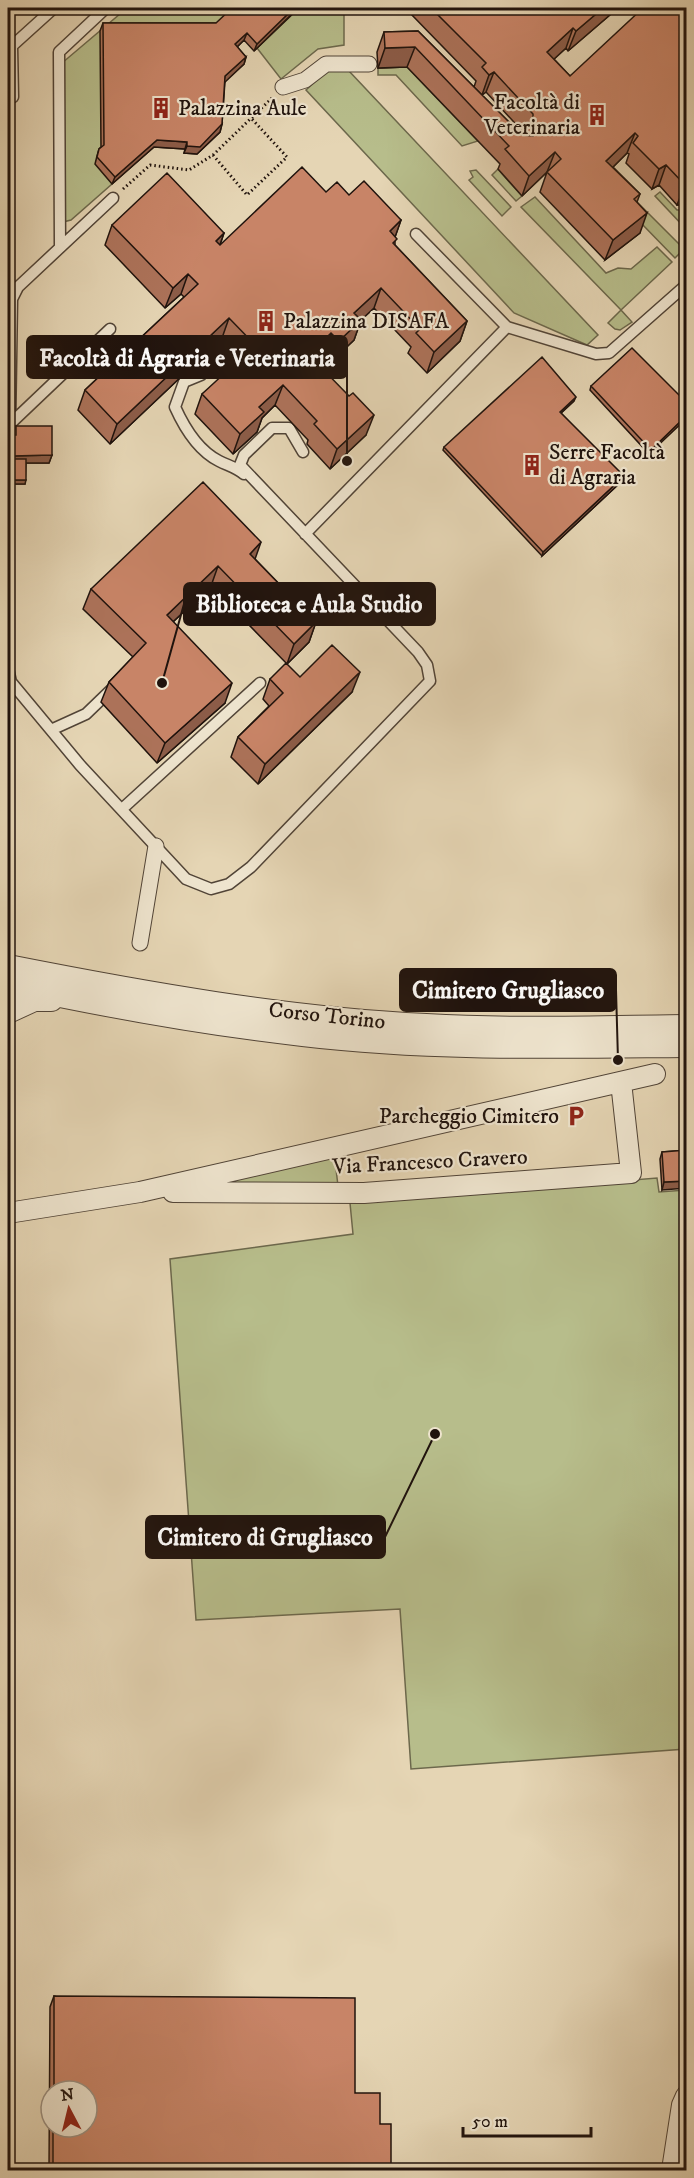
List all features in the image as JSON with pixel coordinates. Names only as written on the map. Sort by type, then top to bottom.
[{"type":"street","points":[[283,87],[305,80],[326,64],[369,64]]},
{"type":"street","points":[[140,943],[156,846]]},
{"type":"street","name":"Corso Torino","points":[[8,967],[144,994],[308,1015],[425,1026],[686,1036]]},
{"type":"street","name":"Corso Torino","points":[[8,984],[80,1000],[304,1034],[423,1044],[686,1036]]},
{"type":"street","points":[[8,1011],[34,999],[80,1000]]},
{"type":"street","name":"Via Francesco Cravero","points":[[8,1213],[140,1192],[655,1074]]},
{"type":"street","name":"Via Francesco Cravero","points":[[140,1192],[364,1193],[631,1173],[621,1082]]},
{"type":"street","points":[[672,2170],[682,2105],[687,2096]]},
{"type":"lane","points":[[12,97],[12,46],[54,8]]},
{"type":"lane","points":[[60,246],[59,52],[106,8]]},
{"type":"lane","points":[[9,425],[12,299],[18,287],[113,198]]},
{"type":"lane","points":[[416,234],[507,327],[540,335],[596,354],[609,353],[687,285]]},
{"type":"lane","points":[[305,534],[507,327]]},
{"type":"lane","points":[[9,425],[110,329]]},
{"type":"lane","points":[[201,375],[184,382],[175,407],[179,416],[208,454],[222,463],[231,463],[251,479]]},
{"type":"lane","points":[[8,668],[11,682],[53,729],[80,765],[186,879],[211,890],[229,884],[251,867],[430,681],[427,665],[418,652],[240,465],[244,455],[272,428],[289,428],[303,452]]},
{"type":"lane","points":[[53,729],[86,714],[119,682]]},
{"type":"lane","points":[[122,809],[260,683]]},
{"type":"path","points":[[113,198],[150,165],[189,170],[213,155],[283,87]]},
{"type":"path","points":[[213,155],[247,195],[287,157],[251,118]]},
{"type":"green space","points":[[127,8],[237,8],[112,184],[71,220],[63,222],[62,63]]},
{"type":"green space","points":[[297,8],[344,8],[344,45],[318,49],[281,79],[257,48]]},
{"type":"green space","points":[[407,67],[478,141],[462,146],[396,75],[378,75],[378,68]]},
{"type":"green space","points":[[330,68],[348,70],[598,335],[587,345],[514,313],[306,90]]},
{"type":"green space","points":[[498,169],[522,196],[516,201],[492,175]]},
{"type":"green space","points":[[476,170],[511,207],[502,216],[469,180],[473,177],[470,171]]},
{"type":"green space","points":[[612,177],[684,249],[675,258],[604,185]]},
{"type":"green space","points":[[660,192],[677,210],[686,210],[686,229],[655,196]]},
{"type":"green space","points":[[535,197],[606,273],[618,268],[631,269],[657,247],[672,262],[621,310],[521,207]]},
{"type":"green space","points":[[621,310],[632,322],[620,330],[608,323]]},
{"type":"green space","points":[[334,1152],[338,1186],[212,1187],[210,1180]]},
{"type":"green space","points":[[657,1178],[659,1192],[686,1190],[686,1749],[411,1769],[400,1609],[196,1620],[170,1259],[353,1234],[350,1203]]},
{"type":"building","name":"Palazzina Aule","points":[[232,8],[294,8],[257,44],[247,33],[235,44],[246,57],[225,76],[222,124],[200,147],[187,146],[187,142],[157,140],[115,177],[97,157],[99,149],[104,145],[103,23],[216,23]]},
{"type":"building","name":"Facoltà di Veterinaria","points":[[431,8],[603,8],[576,31],[573,28],[547,52],[570,76],[643,8],[687,8],[687,185],[666,165],[659,169],[633,143],[638,136],[635,133],[606,161],[640,194],[634,199],[647,213],[613,240],[547,172],[561,159],[555,152],[529,176],[505,149],[509,146],[415,47],[385,48],[384,32],[418,31],[522,135],[533,136],[533,114],[494,72],[489,75],[482,67],[486,63]]},
{"type":"building","name":"Palazzina DISAFA","points":[[302,167],[326,192],[337,182],[349,195],[364,181],[401,220],[390,231],[397,239],[393,243],[467,321],[434,352],[416,333],[420,329],[381,288],[354,313],[361,320],[339,341],[331,333],[309,355],[349,396],[353,393],[374,415],[337,449],[314,424],[317,421],[283,385],[259,407],[264,412],[240,434],[202,394],[227,371],[230,374],[258,348],[229,318],[117,424],[85,390],[198,284],[188,274],[173,288],[112,225],[167,173],[224,233],[216,241],[220,245]]},
{"type":"building","name":"Serre Facoltà di Agraria","points":[[632,348],[687,403],[687,415],[651,450],[591,386]]},
{"type":"building","name":"Serre Facoltà di Agraria","points":[[542,357],[576,397],[560,412],[624,476],[543,552],[444,447]]},
{"type":"building","points":[[16,426],[52,426],[52,455],[12,456],[12,435],[16,435]]},
{"type":"building","points":[[11,459],[26,459],[26,480],[11,480]]},
{"type":"building","points":[[203,482],[261,542],[250,554],[316,622],[294,644],[218,566],[167,615],[232,683],[165,743],[109,682],[146,643],[91,589]]},
{"type":"building","points":[[332,645],[360,672],[265,764],[238,737],[283,693],[270,679],[286,663],[300,677]]},
{"type":"building","points":[[687,1150],[687,1181],[664,1182],[662,1152]]},
{"type":"building","points":[[54,1996],[355,1998],[355,2093],[380,2093],[380,2124],[391,2124],[391,2170],[53,2170],[53,2139],[99,2139],[99,2079],[54,2079]]},
{"type":"place","name":"Palazzina Aule","points":[[161,108]]},
{"type":"place","name":"Facoltà di Veterinaria","points":[[597,115]]},
{"type":"place","name":"Palazzina DISAFA","points":[[266,321]]},
{"type":"place","name":"Facoltà di Agraria e Veterinaria","points":[[347,461]]},
{"type":"place","name":"Serre Facoltà di Agraria","points":[[532,465]]},
{"type":"place","name":"Biblioteca e Aula Studio","points":[[162,683]]},
{"type":"place","name":"Cimitero Grugliasco","points":[[618,1060]]},
{"type":"place","name":"Parcheggio Cimitero","points":[[576,1116]]},
{"type":"place","name":"Cimitero di Grugliasco","points":[[435,1434]]}]
